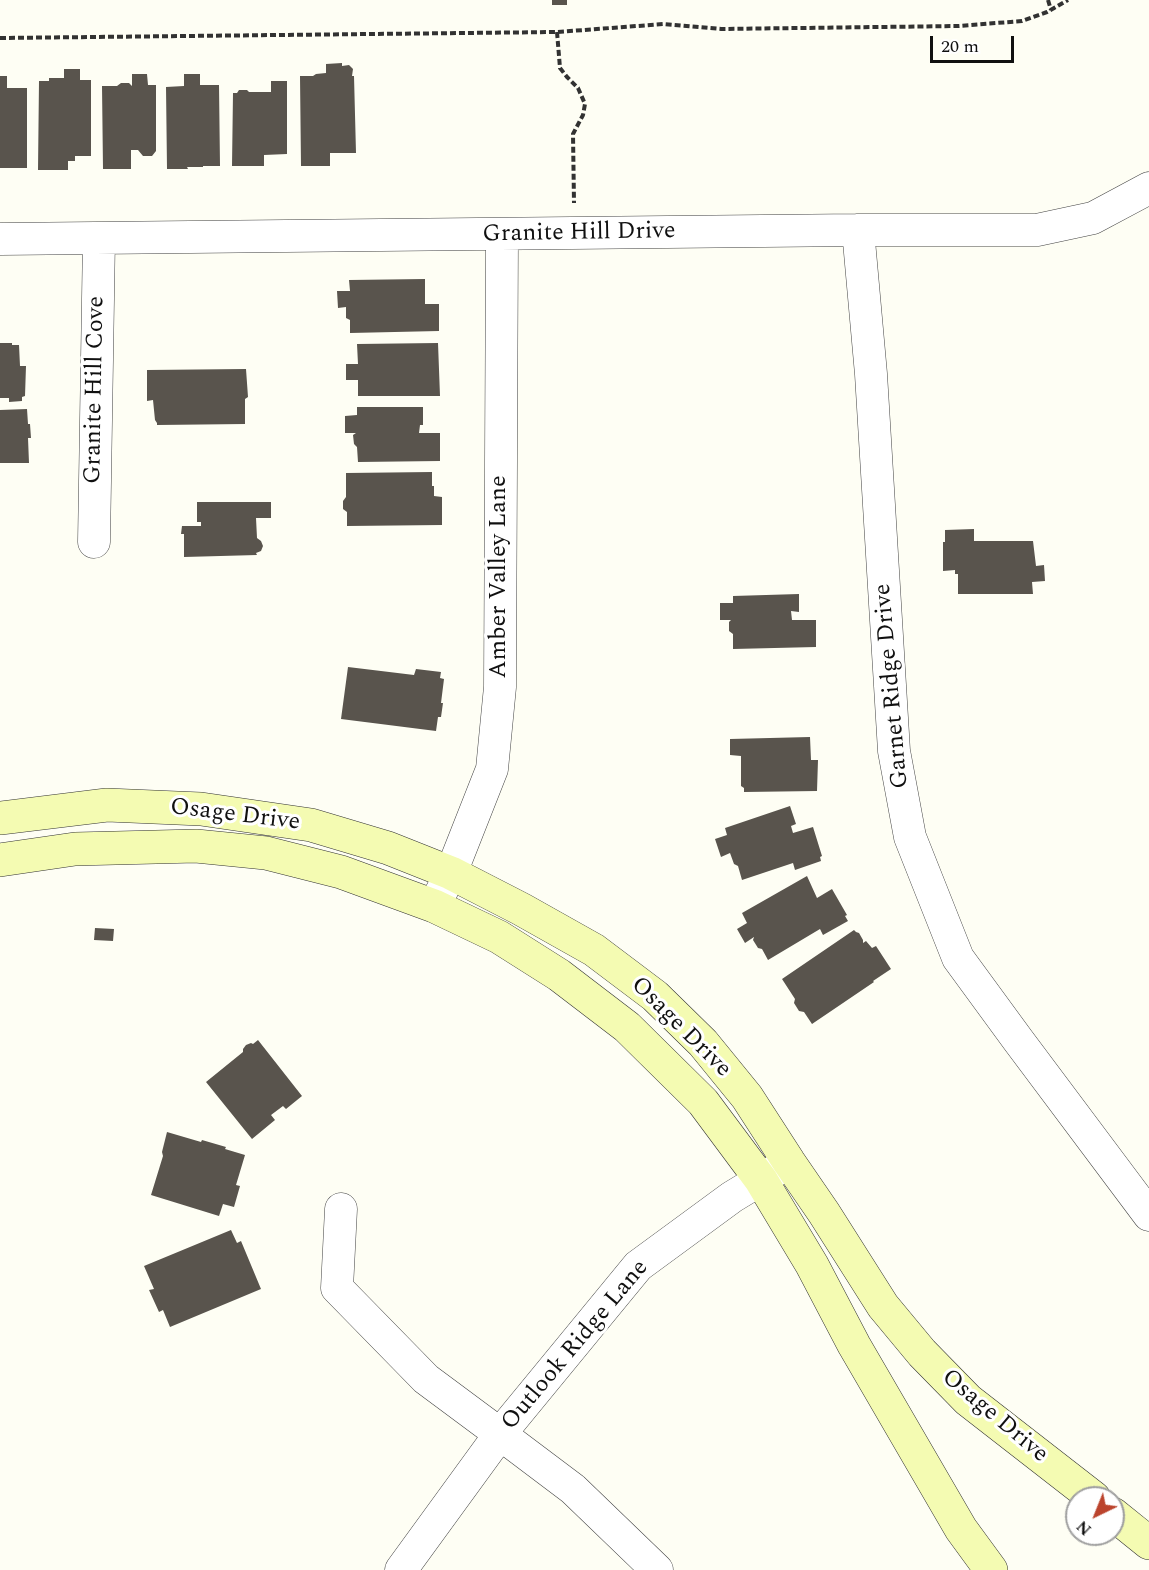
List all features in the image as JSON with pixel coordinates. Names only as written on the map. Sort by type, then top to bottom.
[{"type":"street","name":"Granite Hill Drive","points":[[0,239],[1037,230],[1093,218],[1149,188]]},
{"type":"street","name":"Garnet Ridge Drive","points":[[858,230],[871,374],[894,751],[910,837],[958,958],[1149,1215]]},
{"type":"street","name":"Amber Valley Lane","points":[[434,906],[451,873],[492,769],[500,687],[502,235]]},
{"type":"street","name":"Granite Hill Cove","points":[[94,542],[99,238]]},
{"type":"street","name":"Osage Drive","points":[[0,818],[107,805],[201,809],[311,825],[388,848],[451,873],[594,950],[656,996],[703,1043],[747,1096],[883,1306],[922,1353],[968,1400],[1079,1486]]},
{"type":"street","name":"Osage Drive","points":[[0,860],[75,849],[196,846],[266,853],[341,872],[434,906],[499,937],[559,975],[627,1027],[703,1102],[761,1179],[812,1265],[854,1346],[961,1529],[991,1570]]},
{"type":"street","name":"Outlook Ridge Lane","points":[[401,1570],[500,1434],[638,1266],[732,1197],[789,1162]]},
{"type":"street","points":[[341,1209],[337,1288],[426,1379],[573,1490],[657,1570]]},
{"type":"street","points":[[1125,1524],[1149,1543]]},
{"type":"path","points":[[1048,0],[1052,10]]},
{"type":"path","points":[[0,38],[557,32],[664,24],[721,29],[958,26],[1022,21],[1052,10],[1068,0]]},
{"type":"path","points":[[557,32],[560,68],[578,88],[585,104],[583,115],[573,134],[574,204]]},
{"type":"building","points":[[552,0],[567,0],[567,5],[552,5]]},
{"type":"building","points":[[342,63],[342,66],[349,65],[353,69],[356,153],[330,153],[330,166],[301,166],[300,76],[326,73],[326,64]]},
{"type":"building","points":[[64,69],[80,69],[80,80],[91,80],[91,156],[75,156],[75,161],[68,161],[68,170],[38,170],[39,81],[64,78]]},
{"type":"building","points":[[132,74],[147,74],[148,85],[156,85],[156,151],[152,156],[143,156],[138,150],[131,150],[131,169],[103,169],[102,86],[129,83],[132,86]]},
{"type":"building","points":[[184,74],[200,74],[200,85],[219,85],[220,166],[167,169],[166,87],[184,86]]},
{"type":"building","points":[[0,76],[7,76],[7,88],[27,88],[27,168],[0,168]]},
{"type":"building","points":[[271,81],[287,81],[287,154],[264,155],[264,166],[232,166],[233,93],[239,90],[271,92]]},
{"type":"building","points":[[425,279],[425,304],[439,304],[439,331],[350,333],[350,320],[346,318],[346,307],[338,308],[337,291],[350,291],[349,280]]},
{"type":"building","points":[[0,343],[19,345],[20,366],[26,366],[25,396],[22,397],[22,401],[9,402],[9,398],[0,398]]},
{"type":"building","points":[[438,343],[440,396],[358,396],[358,380],[346,380],[346,364],[358,364],[357,344]]},
{"type":"building","points":[[246,369],[248,397],[245,399],[245,424],[157,425],[153,400],[147,401],[147,370]]},
{"type":"building","points":[[357,407],[423,407],[423,425],[420,425],[419,433],[440,433],[440,461],[358,462],[353,435],[356,433],[345,433],[345,416],[357,415]]},
{"type":"building","points":[[27,409],[31,438],[28,438],[29,463],[0,463],[0,410]]},
{"type":"building","points":[[432,472],[434,496],[442,497],[442,525],[347,526],[347,512],[343,509],[343,501],[346,497],[346,473]]},
{"type":"building","points":[[197,502],[271,502],[271,518],[256,518],[257,538],[263,546],[261,551],[256,553],[257,555],[184,557],[182,526],[201,526],[201,522],[197,522]]},
{"type":"building","points":[[974,529],[974,541],[1033,541],[1036,566],[1044,565],[1045,581],[1032,582],[1033,594],[958,594],[958,574],[955,574],[955,570],[943,571],[945,530]]},
{"type":"building","points":[[799,594],[799,612],[791,611],[792,620],[816,620],[816,647],[733,649],[733,634],[729,631],[731,620],[720,620],[720,603],[733,603],[733,596]]},
{"type":"building","points":[[348,667],[414,675],[416,669],[441,672],[440,678],[444,679],[441,703],[443,703],[436,731],[341,719]]},
{"type":"building","points":[[810,737],[811,760],[818,760],[817,791],[744,792],[741,786],[741,756],[730,755],[730,739]]},
{"type":"building","points":[[790,806],[796,824],[791,826],[793,833],[813,827],[822,856],[821,861],[795,870],[793,863],[742,880],[738,866],[734,864],[730,853],[721,857],[715,839],[727,835],[725,828]]},
{"type":"building","points":[[807,876],[817,898],[832,889],[848,921],[823,935],[820,929],[768,960],[753,940],[754,937],[745,943],[737,929],[747,923],[742,913]]},
{"type":"building","points":[[95,928],[114,929],[113,941],[94,940]]},
{"type":"building","points":[[854,930],[859,933],[863,943],[866,941],[872,948],[876,946],[891,969],[812,1024],[804,1012],[799,1011],[794,1003],[795,999],[782,979]]},
{"type":"building","points":[[258,1040],[302,1096],[286,1109],[283,1106],[271,1115],[275,1120],[252,1139],[206,1082],[243,1052],[246,1045]]},
{"type":"building","points":[[167,1132],[226,1147],[225,1149],[245,1155],[236,1185],[240,1186],[234,1207],[223,1204],[219,1216],[151,1195],[163,1156]]},
{"type":"building","points":[[231,1230],[237,1243],[241,1241],[261,1289],[170,1327],[163,1310],[159,1312],[149,1290],[154,1289],[144,1266]]}]
